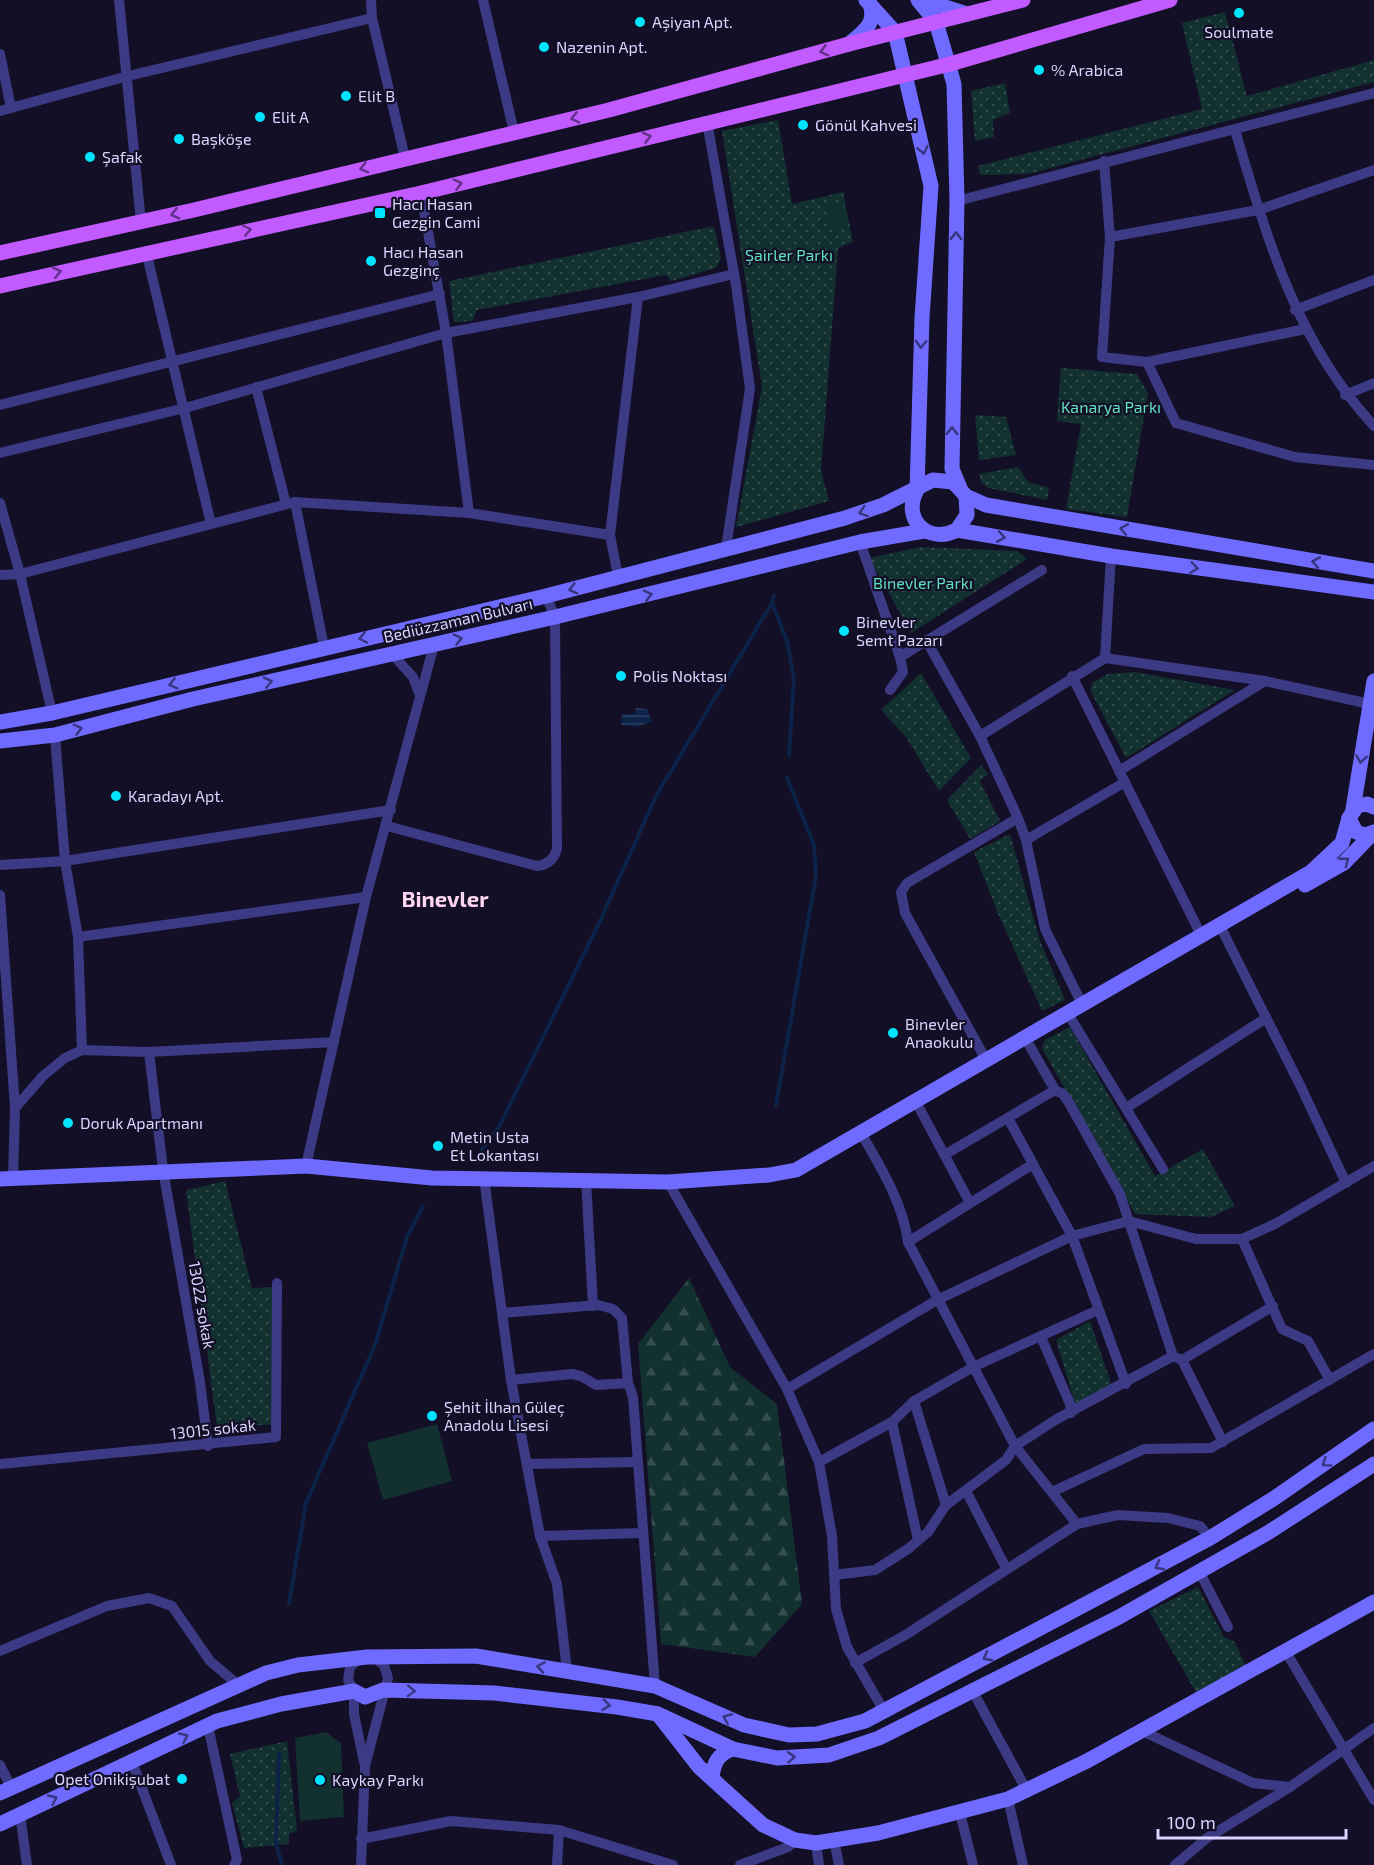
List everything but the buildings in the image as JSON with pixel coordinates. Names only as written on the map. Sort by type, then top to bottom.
[{"type":"main road","points":[[0,253],[141,222],[609,110],[894,32],[1023,0]]},
{"type":"main road","points":[[0,286],[146,251],[421,193],[950,64],[1170,0]]},
{"type":"street","points":[[119,0],[141,222]]},
{"type":"street","points":[[371,0],[372,18],[405,158]]},
{"type":"street","points":[[483,0],[514,132]]},
{"type":"street","points":[[918,0],[936,22],[954,84],[957,201],[952,469],[963,492],[967,515],[957,530]]},
{"type":"street","points":[[922,0],[967,15]]},
{"type":"street","points":[[868,2],[894,32],[906,74],[931,186],[922,318],[917,490],[911,508],[913,518],[924,531],[941,536],[957,530],[1111,556],[1374,592]]},
{"type":"street","points":[[849,44],[872,21],[868,2]]},
{"type":"street","points":[[0,54],[5,109],[128,76],[372,18]]},
{"type":"street","points":[[957,201],[1104,161],[1235,130],[1374,93]]},
{"type":"street","points":[[707,122],[734,274],[750,389],[726,548]]},
{"type":"street","points":[[1235,130],[1258,210],[1295,310],[1345,395],[1374,426]]},
{"type":"street","points":[[1104,161],[1110,237],[1102,357],[1147,362],[1305,329]]},
{"type":"street","points":[[1110,237],[1258,210],[1374,170]]},
{"type":"street","points":[[421,193],[446,333],[469,513]]},
{"type":"street","points":[[146,251],[186,408],[212,524]]},
{"type":"street","points":[[0,453],[186,408],[446,333],[638,297],[734,274]]},
{"type":"street","points":[[1295,310],[1374,280]]},
{"type":"street","points":[[0,405],[440,294]]},
{"type":"street","points":[[618,576],[610,535],[638,297]]},
{"type":"street","points":[[1147,362],[1176,423],[1295,457],[1374,465]]},
{"type":"street","points":[[1345,395],[1374,383]]},
{"type":"street","points":[[256,387],[291,503],[324,647]]},
{"type":"street","points":[[917,490],[933,480],[943,479],[986,505],[1374,571]]},
{"type":"street","name":"Bediüzzaman Bulvarı","points":[[0,722],[52,713],[546,596],[845,518],[883,506],[917,490]]},
{"type":"street","points":[[0,503],[20,574],[52,713]]},
{"type":"street","points":[[0,575],[20,574],[291,503],[469,513],[610,535]]},
{"type":"street","name":"Bediüzzaman Bulvarı","points":[[0,741],[55,735],[193,699],[555,617],[860,542],[924,531]]},
{"type":"street","points":[[860,542],[900,657],[903,672],[891,690]]},
{"type":"street","points":[[1105,658],[1111,556]]},
{"type":"street","points":[[900,657],[1042,570]]},
{"type":"street","points":[[387,826],[537,866],[544,864],[554,856],[557,849],[555,617],[546,596]]},
{"type":"street","points":[[927,640],[980,736],[1018,818],[1026,840],[1045,929],[1083,1006]]},
{"type":"street","points":[[306,1166],[366,897],[387,826],[419,693],[434,645]]},
{"type":"street","points":[[392,654],[413,677],[419,693]]},
{"type":"street","points":[[980,736],[1072,676],[1105,658],[1265,681],[1370,704]]},
{"type":"street","points":[[1072,676],[1202,937]]},
{"type":"street","points":[[1119,771],[1265,681]]},
{"type":"street","points":[[0,895],[15,1108],[7,1178],[306,1166],[402,1176],[668,1182],[790,1172],[812,1162],[985,1058],[1083,1006],[1311,872],[1341,843],[1351,814],[1374,681]]},
{"type":"street","points":[[55,735],[65,861],[78,937],[82,1050]]},
{"type":"street","points":[[1026,840],[1125,782]]},
{"type":"street","points":[[1351,814],[1362,804],[1374,807]]},
{"type":"street","points":[[0,865],[65,861],[391,810]]},
{"type":"street","points":[[1351,814],[1356,832],[1365,835],[1374,832]]},
{"type":"street","points":[[985,1058],[905,913],[900,898],[907,883],[1018,818]]},
{"type":"street","points":[[1237,915],[1278,901],[1344,863],[1374,832]]},
{"type":"street","points":[[78,937],[366,897]]},
{"type":"street","points":[[1220,926],[1346,1183]]},
{"type":"street","points":[[1068,1014],[1163,1169]]},
{"type":"street","points":[[1126,1108],[1266,1018]]},
{"type":"street","points":[[1024,1036],[1054,1090],[1063,1094],[1068,1101],[1120,1194],[1177,1358],[1223,1442]]},
{"type":"street","points":[[15,1108],[43,1076],[65,1058],[82,1050],[149,1052],[334,1041]]},
{"type":"street","name":"13022 sokak","points":[[149,1052],[163,1170],[200,1382],[208,1446]]},
{"type":"street","points":[[946,1154],[1054,1090]]},
{"type":"street","points":[[915,1100],[946,1154],[969,1201]]},
{"type":"street","points":[[1008,1118],[1072,1236],[1126,1384]]},
{"type":"street","points":[[861,1132],[899,1208],[906,1226],[908,1242],[1015,1446],[1077,1524]]},
{"type":"street","points":[[908,1242],[969,1201],[1033,1164]]},
{"type":"street","points":[[787,1389],[937,1300],[1072,1236],[1129,1221],[1196,1239],[1242,1239],[1275,1224],[1374,1166]]},
{"type":"street","points":[[484,1178],[511,1380],[540,1536],[557,1584],[567,1671]]},
{"type":"street","points":[[586,1180],[593,1306]]},
{"type":"street","points":[[668,1182],[787,1389],[819,1462],[832,1536],[836,1609],[847,1647],[884,1711]]},
{"type":"street","points":[[1242,1239],[1282,1329],[1308,1341],[1330,1380]]},
{"type":"street","name":"13015 sokak","points":[[0,1464],[208,1446],[276,1437],[277,1283]]},
{"type":"street","points":[[501,1313],[593,1306],[613,1309],[622,1318],[628,1383],[633,1397],[655,1686]]},
{"type":"street","points":[[834,1575],[875,1570],[928,1532],[946,1505],[1006,1460],[1015,1446],[1071,1413],[1273,1306]]},
{"type":"street","points":[[819,1462],[892,1422],[914,1401],[975,1366],[1098,1310]]},
{"type":"street","points":[[1041,1337],[1070,1404],[1071,1413]]},
{"type":"street","points":[[1052,1492],[1144,1449],[1211,1448],[1374,1354]]},
{"type":"street","points":[[511,1380],[572,1374],[581,1376],[596,1385],[628,1383]]},
{"type":"street","points":[[914,1401],[946,1505]]},
{"type":"street","points":[[892,1422],[918,1540]]},
{"type":"street","points":[[0,1765],[5,1790],[237,1684],[298,1665],[366,1658],[476,1656],[567,1671],[655,1686],[744,1725],[789,1735],[817,1734],[865,1721],[1210,1538],[1273,1499],[1374,1429]]},
{"type":"street","points":[[527,1464],[637,1462]]},
{"type":"street","points":[[361,1865],[365,1766],[383,1690],[386,1684],[387,1671],[384,1665],[366,1658],[354,1662],[348,1673],[350,1686],[365,1697],[383,1690],[494,1693],[617,1707],[658,1714],[733,1749],[777,1758],[829,1755],[879,1738],[1119,1617],[1269,1532],[1374,1464]]},
{"type":"street","points":[[966,1491],[1006,1568]]},
{"type":"street","points":[[855,1663],[907,1634],[1077,1524],[1119,1515],[1167,1518],[1200,1526],[1210,1538]]},
{"type":"street","points":[[540,1536],[643,1533]]},
{"type":"street","points":[[1200,1573],[1227,1627]]},
{"type":"street","points":[[0,1651],[107,1606],[149,1598],[172,1606],[210,1661],[237,1684]]},
{"type":"street","points":[[658,1714],[699,1767],[763,1825],[795,1840],[816,1843],[960,1813],[1027,1791],[1087,1761],[1374,1602]]},
{"type":"street","points":[[1286,1652],[1342,1750],[1374,1800]]},
{"type":"street","points":[[972,1690],[1027,1791]]},
{"type":"street","points":[[0,1824],[208,1726],[281,1704],[354,1691]]},
{"type":"street","points":[[354,1691],[354,1714],[365,1766]]},
{"type":"street","points":[[208,1726],[237,1860],[234,1865]]},
{"type":"street","points":[[1176,1865],[1207,1838],[1290,1787],[1374,1728]]},
{"type":"street","points":[[1140,1730],[1253,1783],[1290,1787]]},
{"type":"street","points":[[711,1778],[716,1759],[733,1749]]},
{"type":"street","points":[[132,1762],[171,1865]]},
{"type":"street","points":[[1008,1799],[1023,1865]]},
{"type":"street","points":[[960,1813],[973,1865]]},
{"type":"street","points":[[20,1815],[27,1865]]},
{"type":"street","points":[[361,1839],[451,1821],[559,1830],[668,1864]]},
{"type":"street","points":[[557,1865],[559,1830]]},
{"type":"street","points":[[740,1865],[788,1847],[795,1840]]},
{"type":"street","points":[[834,1840],[839,1865]]},
{"type":"street","points":[[816,1843],[819,1865]]},
{"type":"green space","points":[[1225,12],[1247,96],[1374,60],[1374,82],[1028,174],[980,175],[978,166],[1202,109],[1182,23]]},
{"type":"green space","points":[[1005,83],[1010,113],[993,120],[994,137],[975,141],[971,91]]},
{"type":"green space","name":"Şairler Parkı","points":[[778,120],[792,204],[843,192],[853,242],[838,248],[821,471],[829,501],[736,527],[762,387],[722,131]]},
{"type":"green space","points":[[842,202],[847,226],[830,230],[825,205]]},
{"type":"green space","points":[[714,226],[721,258],[716,268],[671,281],[666,275],[477,310],[472,321],[454,322],[449,281]]},
{"type":"green space","name":"Kanarya Parkı","points":[[1061,368],[1137,374],[1148,393],[1127,517],[1066,509],[1081,424],[1057,421]]},
{"type":"green space","points":[[975,415],[1006,417],[1016,455],[979,460]]},
{"type":"green space","points":[[1018,467],[1028,482],[1049,488],[1047,500],[988,488],[981,482],[979,474]]},
{"type":"green space","name":"Binevler Parkı","points":[[921,547],[1017,551],[1027,559],[911,633],[869,558]]},
{"type":"green space","points":[[1135,672],[1235,690],[1126,758],[1090,690],[1093,682],[1108,674]]},
{"type":"green space","points":[[921,673],[971,758],[939,791],[906,737],[881,710]]},
{"type":"green space","points":[[981,765],[988,774],[980,781],[1000,821],[970,839],[947,800]]},
{"type":"green space","points":[[1010,834],[1040,941],[1065,1000],[1042,1011],[997,911],[974,852]]},
{"type":"green space","points":[[1070,1027],[1155,1176],[1203,1149],[1235,1206],[1211,1217],[1135,1214],[1042,1048],[1045,1040]]},
{"type":"green space","points":[[225,1181],[252,1288],[274,1287],[279,1424],[217,1428],[186,1190]]},
{"type":"green space","points":[[689,1278],[730,1367],[777,1404],[802,1604],[755,1657],[661,1644],[638,1344]]},
{"type":"green space","points":[[1090,1321],[1112,1386],[1076,1407],[1056,1340]]},
{"type":"green space","points":[[437,1424],[452,1481],[383,1500],[367,1443]]},
{"type":"green space","points":[[1198,1587],[1224,1637],[1235,1642],[1246,1667],[1197,1694],[1149,1611]]},
{"type":"green space","name":"Kaykay Parkı","points":[[326,1732],[341,1743],[344,1817],[300,1821],[295,1738]]},
{"type":"green space","points":[[287,1741],[297,1831],[289,1834],[289,1844],[244,1848],[232,1803],[240,1796],[230,1754]]},
{"type":"water","points":[[636,708],[647,709],[652,721],[637,727],[621,725],[622,714],[634,714]]},
{"type":"waterway","points":[[480,1152],[499,1127],[601,919],[656,796],[772,603],[774,595]]},
{"type":"waterway","points":[[772,603],[787,641],[794,679],[789,755]]},
{"type":"waterway","points":[[776,1105],[816,876],[814,845],[787,778]]},
{"type":"waterway","points":[[289,1604],[306,1503],[375,1345],[407,1237],[423,1206]]},
{"type":"waterway","points":[[279,1754],[276,1843],[282,1865]]},
{"type":"place","name":"Soulmate","points":[[1239,13]]},
{"type":"place","name":"Aşiyan Apt.","points":[[640,22]]},
{"type":"place","name":"Nazenin Apt.","points":[[544,47]]},
{"type":"place","name":"% Arabica","points":[[1039,70]]},
{"type":"place","name":"Elit B","points":[[346,96]]},
{"type":"place","name":"Elit A","points":[[260,117]]},
{"type":"place","name":"Gönül Kahvesi","points":[[803,125]]},
{"type":"place","name":"Başköşe","points":[[179,139]]},
{"type":"place","name":"Şafak","points":[[90,157]]},
{"type":"place","name":"Hacı Hasan Gezgin Cami","points":[[380,213]]},
{"type":"place","name":"Hacı Hasan Gezginç","points":[[371,261]]},
{"type":"place","name":"Binevler Semt Pazarı","points":[[844,631]]},
{"type":"place","name":"Polis Noktası","points":[[621,676]]},
{"type":"place","name":"Karadayı Apt.","points":[[116,796]]},
{"type":"place","name":"Binevler Anaokulu","points":[[893,1033]]},
{"type":"place","name":"Doruk Apartmanı","points":[[68,1123]]},
{"type":"place","name":"Metin Usta Et Lokantası","points":[[438,1146]]},
{"type":"place","name":"Şehit İlhan Güleç Anadolu Lisesi","points":[[432,1416]]},
{"type":"place","name":"Opet Onikişubat","points":[[182,1779]]},
{"type":"place","name":"Kaykay Parkı","points":[[320,1780]]},
{"type":"district","name":"Binevler","points":[[445,899]]}]
